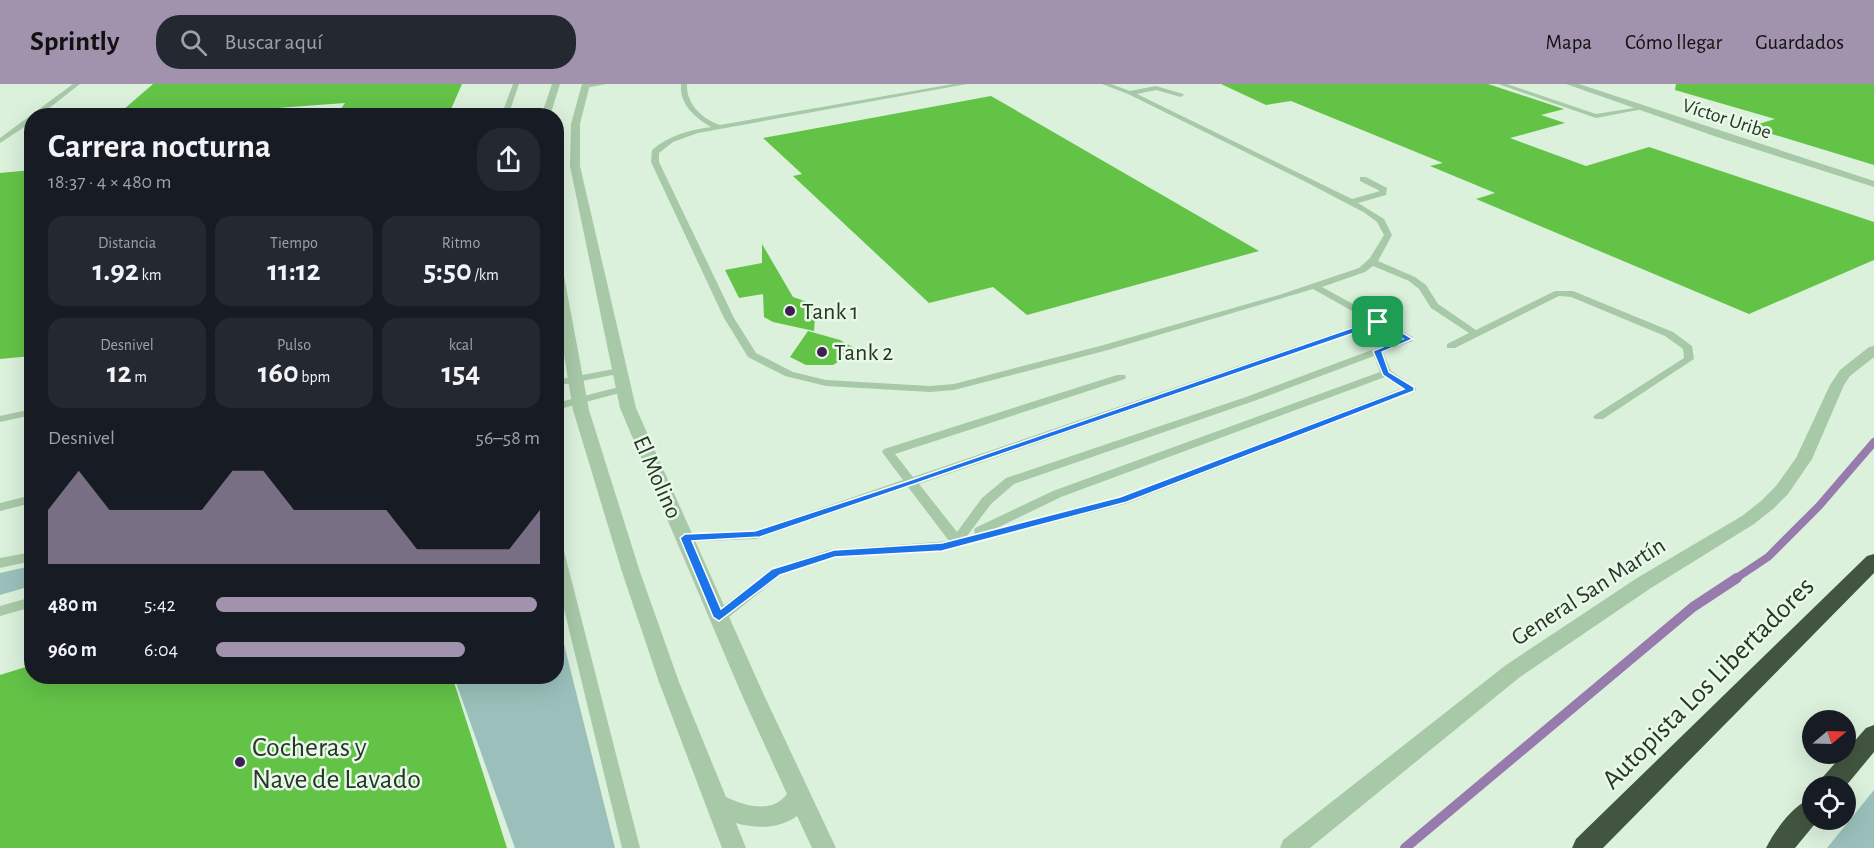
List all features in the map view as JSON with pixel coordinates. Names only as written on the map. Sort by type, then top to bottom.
[{"type":"highway","name":"Autopista Los Libertadores","points":[[1585,848],[1874,561]]},
{"type":"highway","points":[[1839,776],[1874,735]]},
{"type":"highway","points":[[1779,848],[1802,821]]},
{"type":"street","points":[[548,108],[556,84]]},
{"type":"street","name":"Víctor Uribe","points":[[1570,84],[1640,109],[1874,184]]},
{"type":"street","name":"Víctor Uribe","points":[[1593,84],[1874,175]]},
{"type":"street","name":"El Molino","points":[[586,85],[567,144],[575,166],[623,389],[631,414],[719,617],[824,848]]},
{"type":"street","points":[[1640,109],[1657,106]]},
{"type":"street","name":"El Molino","points":[[564,311],[579,402],[633,578],[669,682],[734,848]]},
{"type":"street","name":"General San Martín","points":[[1292,848],[1513,671],[1644,583],[1748,520],[1767,505],[1782,490],[1804,459],[1837,385],[1845,373],[1874,350]]},
{"type":"street","points":[[717,804],[737,815],[764,817],[791,808],[800,797]]},
{"type":"lane","points":[[45,108],[77,84]]},
{"type":"lane","points":[[507,108],[516,84]]},
{"type":"lane","points":[[586,85],[603,84]]},
{"type":"lane","points":[[684,84],[683,92],[689,104],[708,124],[728,126]]},
{"type":"lane","points":[[964,84],[676,136],[664,142],[655,152],[655,162],[729,318],[752,355],[789,374],[826,383],[930,389],[954,387],[1104,348],[1314,286],[1362,270],[1372,262],[1388,235],[1381,221],[1351,202],[1130,93],[1105,84]]},
{"type":"lane","points":[[1501,84],[1596,116],[1640,109]]},
{"type":"lane","points":[[1130,93],[1156,88],[1181,95]]},
{"type":"lane","points":[[0,141],[24,124]]},
{"type":"lane","points":[[1351,202],[1383,193],[1384,190],[1381,187],[1363,179]]},
{"type":"lane","points":[[1372,262],[1412,279],[1423,287],[1434,306],[1475,333]]},
{"type":"lane","points":[[957,542],[981,505],[993,492],[1010,481],[1250,399],[1409,339],[1314,286]]},
{"type":"lane","points":[[1450,346],[1558,293],[1565,293],[1573,294],[1669,334],[1688,348],[1689,359],[1599,417]]},
{"type":"lane","points":[[685,538],[756,534],[1378,322]]},
{"type":"lane","points":[[719,617],[776,572],[834,553],[942,547],[1124,500],[1411,389],[1386,373],[1377,351]]},
{"type":"lane","points":[[564,382],[620,371]]},
{"type":"lane","points":[[957,542],[1057,494],[1386,373]]},
{"type":"lane","points":[[957,542],[888,452],[1121,377]]},
{"type":"lane","points":[[564,405],[623,389]]},
{"type":"lane","points":[[1,420],[24,414]]},
{"type":"lane","points":[[0,507],[24,501]]},
{"type":"lane","points":[[0,563],[24,558]]},
{"type":"lane","points":[[564,579],[631,848]]},
{"type":"lane","points":[[0,611],[24,604]]},
{"type":"shaded area","points":[[24,568],[24,588],[0,595],[0,573]]},
{"type":"shaded area","points":[[564,644],[615,848],[515,848],[456,684],[564,684]]},
{"type":"shaded area","points":[[1874,790],[1874,848],[1827,848],[1842,830],[1856,830],[1856,812]]},
{"type":"building","points":[[153,84],[462,84],[452,108],[342,108],[345,103],[276,108],[125,108]]},
{"type":"building","points":[[1221,84],[1488,84],[1564,109],[1541,115],[1565,123],[1510,138],[1586,166],[1649,147],[1874,222],[1874,260],[1749,314],[1476,199],[1495,193],[1430,166],[1443,163],[1291,101],[1266,105]]},
{"type":"building","points":[[1676,84],[1874,84],[1874,165],[1749,127],[1775,119],[1675,90]]},
{"type":"building","points":[[991,96],[1259,251],[1027,315],[993,287],[929,303],[793,176],[802,174],[763,138]]},
{"type":"building","points":[[24,171],[24,357],[0,359],[0,173]]},
{"type":"building","points":[[762,244],[793,297],[816,305],[814,331],[773,322],[764,317],[763,294],[739,298],[725,270],[762,263]]},
{"type":"building","name":"Tank 2","points":[[808,331],[840,340],[858,350],[833,365],[806,365],[790,357]]},
{"type":"building","name":"Cocheras y Nave de Lavado","points":[[24,668],[24,684],[455,684],[507,848],[0,848],[0,675]]},
{"type":"waterway","points":[[1735,579],[1768,557],[1819,506],[1874,442]]},
{"type":"waterway","points":[[1405,848],[1693,607],[1737,578]]},
{"type":"place","name":"Tank 1","points":[[790,311]]},
{"type":"place","name":"Tank 2","points":[[822,352]]},
{"type":"place","name":"Cocheras y Nave de Lavado","points":[[240,762]]},
{"type":"route","points":[[1378,322],[1409,339],[1377,351],[1386,373],[1411,389],[1124,500],[942,547],[834,553],[776,572],[719,617],[685,538],[756,534],[1378,322]]}]
